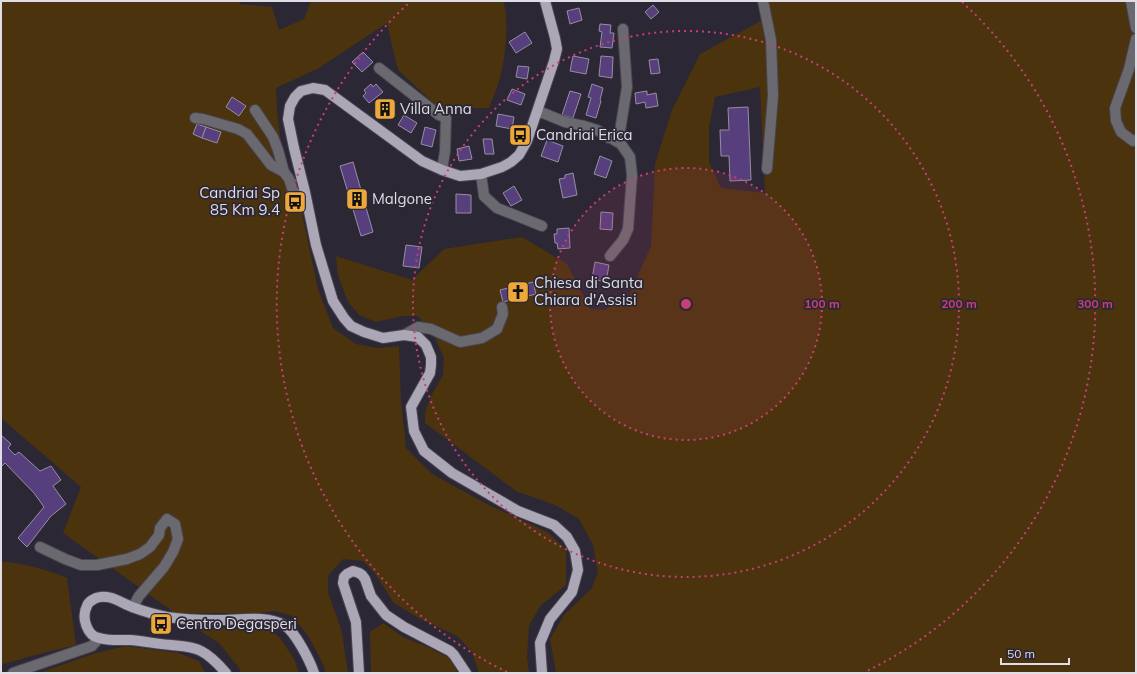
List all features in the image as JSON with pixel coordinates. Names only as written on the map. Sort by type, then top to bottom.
[{"type":"main road","points":[[542,673],[540,643],[550,619],[572,592],[578,570],[575,551],[567,537],[554,525],[518,511],[452,473],[424,451],[414,431],[411,407],[430,373],[431,357],[426,345],[418,337],[404,335],[383,338],[374,336],[351,326],[333,301],[316,245],[288,119],[290,106],[295,97],[301,91],[313,88],[325,90],[422,162],[460,176],[481,174],[502,167],[511,162],[518,155],[527,141],[554,61],[557,49],[544,1]]},
{"type":"main road","points":[[359,673],[356,622],[343,583],[344,577],[353,571],[359,572],[362,575],[371,596],[386,615],[404,627],[450,651],[454,654],[466,673]]},
{"type":"main road","points":[[226,673],[216,662],[201,651],[188,647],[132,640],[99,638],[91,634],[87,628],[85,610],[87,604],[98,597],[112,597],[133,607],[168,617],[212,620],[254,619],[275,621],[286,626],[298,640],[310,661],[314,673]]},
{"type":"street","points":[[763,1],[771,40],[773,96],[767,169]]},
{"type":"street","points":[[1131,1],[1136,28]]},
{"type":"street","points":[[609,138],[620,131],[627,87],[623,29]]},
{"type":"street","points":[[1136,39],[1129,69],[1115,108],[1116,121],[1121,132],[1132,141],[1136,140]]},
{"type":"street","points":[[379,68],[438,115],[446,118],[445,151],[442,170]]},
{"type":"street","points":[[255,110],[273,137],[284,172],[294,191],[307,203]]},
{"type":"street","points":[[537,112],[565,122],[597,130],[621,144],[630,157],[632,175],[628,229],[623,240],[610,256]]},
{"type":"street","points":[[195,118],[238,129],[247,134],[271,165],[284,172]]},
{"type":"street","points":[[481,174],[484,196],[497,208],[542,226]]},
{"type":"street","points":[[404,335],[418,327],[432,329],[460,342],[482,338],[497,329],[503,314],[502,308]]},
{"type":"street","points":[[40,547],[81,565],[97,565],[127,559],[140,554],[150,547],[159,535],[160,528],[167,519],[175,524],[178,539],[173,552],[164,567],[139,596],[133,607]]},
{"type":"street","points":[[13,673],[92,646],[99,638]]},
{"type":"shaded area","points":[[1,1],[240,1],[240,4],[272,7],[279,30],[304,19],[311,1],[503,1],[506,18],[504,61],[500,78],[489,108],[440,109],[399,71],[387,23],[319,68],[276,88],[282,151],[297,190],[318,289],[333,328],[356,344],[378,348],[399,346],[401,401],[406,448],[432,474],[487,504],[549,533],[566,550],[566,585],[540,606],[529,626],[527,656],[529,673],[479,673],[472,652],[457,636],[417,617],[394,603],[374,572],[363,561],[343,559],[328,576],[328,592],[342,632],[348,673],[326,673],[309,637],[292,616],[274,611],[259,613],[175,613],[63,533],[81,487],[1,418]]},
{"type":"shaded area","points":[[769,1],[1136,1],[1136,673],[556,673],[550,639],[564,615],[591,589],[598,573],[593,545],[579,519],[555,505],[516,491],[425,423],[425,412],[431,396],[443,375],[444,358],[435,338],[418,316],[404,316],[376,322],[359,315],[348,302],[338,276],[336,256],[412,280],[444,249],[522,237],[567,264],[590,309],[604,310],[629,296],[651,246],[655,164],[672,110],[700,54],[768,17]],"holes":[[[760,87],[765,193],[721,188],[709,162],[709,127],[715,97]]]},
{"type":"shaded area","points":[[1,561],[35,567],[67,578],[76,645],[1,665]]},
{"type":"shaded area","points":[[383,623],[403,637],[430,648],[449,658],[458,673],[371,673],[370,632]]},
{"type":"shaded area","points":[[266,626],[281,639],[294,659],[299,673],[241,673],[239,668],[219,643],[197,629]]},
{"type":"shaded area","points":[[125,646],[178,653],[199,661],[205,673],[39,673],[93,654]]},
{"type":"building","points":[[653,5],[659,12],[651,19],[645,12]]},
{"type":"building","points":[[579,8],[582,20],[570,24],[567,11]]},
{"type":"building","points":[[600,24],[611,25],[610,33],[614,33],[612,48],[600,47],[602,32],[599,31]]},
{"type":"building","points":[[525,32],[532,43],[516,53],[509,42]]},
{"type":"building","points":[[363,52],[373,62],[362,72],[352,62]]},
{"type":"building","points":[[573,56],[589,59],[586,74],[570,71]]},
{"type":"building","points":[[601,56],[613,57],[612,78],[599,76]]},
{"type":"building","points":[[658,59],[660,73],[651,74],[649,60]]},
{"type":"building","points":[[518,66],[529,67],[527,79],[516,77]]},
{"type":"building","points":[[371,84],[373,87],[376,84],[383,92],[369,103],[363,96],[366,93],[364,90]]},
{"type":"building","points":[[592,84],[603,88],[596,118],[586,115],[591,98],[588,97]]},
{"type":"building","points":[[512,89],[525,94],[521,105],[507,100]]},
{"type":"building","points":[[570,91],[581,94],[573,118],[562,115]]},
{"type":"building","points":[[647,91],[647,95],[656,93],[658,106],[646,108],[645,102],[636,104],[635,93]]},
{"type":"building","points":[[232,97],[246,106],[239,116],[226,107]]},
{"type":"building","name":"Villa Anna","points":[[383,101],[393,108],[386,117],[377,111]]},
{"type":"building","points":[[748,107],[751,180],[730,181],[729,156],[721,156],[720,130],[729,130],[728,108]]},
{"type":"building","points":[[498,114],[514,117],[512,129],[496,126]]},
{"type":"building","points":[[404,115],[417,123],[411,133],[398,125]]},
{"type":"building","points":[[197,124],[206,127],[202,138],[193,134]]},
{"type":"building","points":[[206,127],[221,132],[217,143],[202,138]]},
{"type":"building","points":[[425,127],[436,130],[432,147],[421,144]]},
{"type":"building","points":[[483,139],[492,139],[494,154],[485,154]]},
{"type":"building","points":[[547,140],[563,146],[558,162],[541,156]]},
{"type":"building","points":[[469,146],[472,159],[459,161],[457,149]]},
{"type":"building","points":[[600,156],[612,161],[606,178],[594,174]]},
{"type":"building","name":"Malgone","points":[[353,162],[373,232],[361,236],[340,166]]},
{"type":"building","points":[[573,173],[577,195],[563,198],[559,179],[565,178],[565,175]]},
{"type":"building","points":[[514,186],[522,200],[511,206],[503,193]]},
{"type":"building","points":[[456,194],[471,195],[471,213],[456,213]]},
{"type":"building","points":[[601,212],[613,213],[612,230],[600,229]]},
{"type":"building","points":[[569,228],[570,248],[558,249],[557,243],[555,243],[554,234],[557,234],[557,229]]},
{"type":"building","points":[[406,245],[422,247],[419,268],[403,266]]},
{"type":"building","points":[[595,262],[609,265],[606,282],[592,279]]},
{"type":"building","name":"Chiesa di Santa Chiara d'Assisi","points":[[533,282],[536,294],[503,302],[500,290]]},
{"type":"building","points":[[1,435],[11,444],[8,448],[15,455],[19,452],[40,471],[51,466],[61,480],[53,486],[66,504],[51,516],[27,547],[18,538],[44,507],[34,493],[5,463],[1,467]]},
{"type":"place","name":"Villa Anna","points":[[385,109]]},
{"type":"place","name":"Candriai Erica","points":[[520,135]]},
{"type":"place","name":"Malgone","points":[[357,199]]},
{"type":"place","name":"Candriai Sp 85 Km 9.4","points":[[295,202]]},
{"type":"place","name":"Chiesa di Santa Chiara d'Assisi","points":[[518,292]]},
{"type":"place","name":"Centro Degasperi","points":[[161,624]]}]
